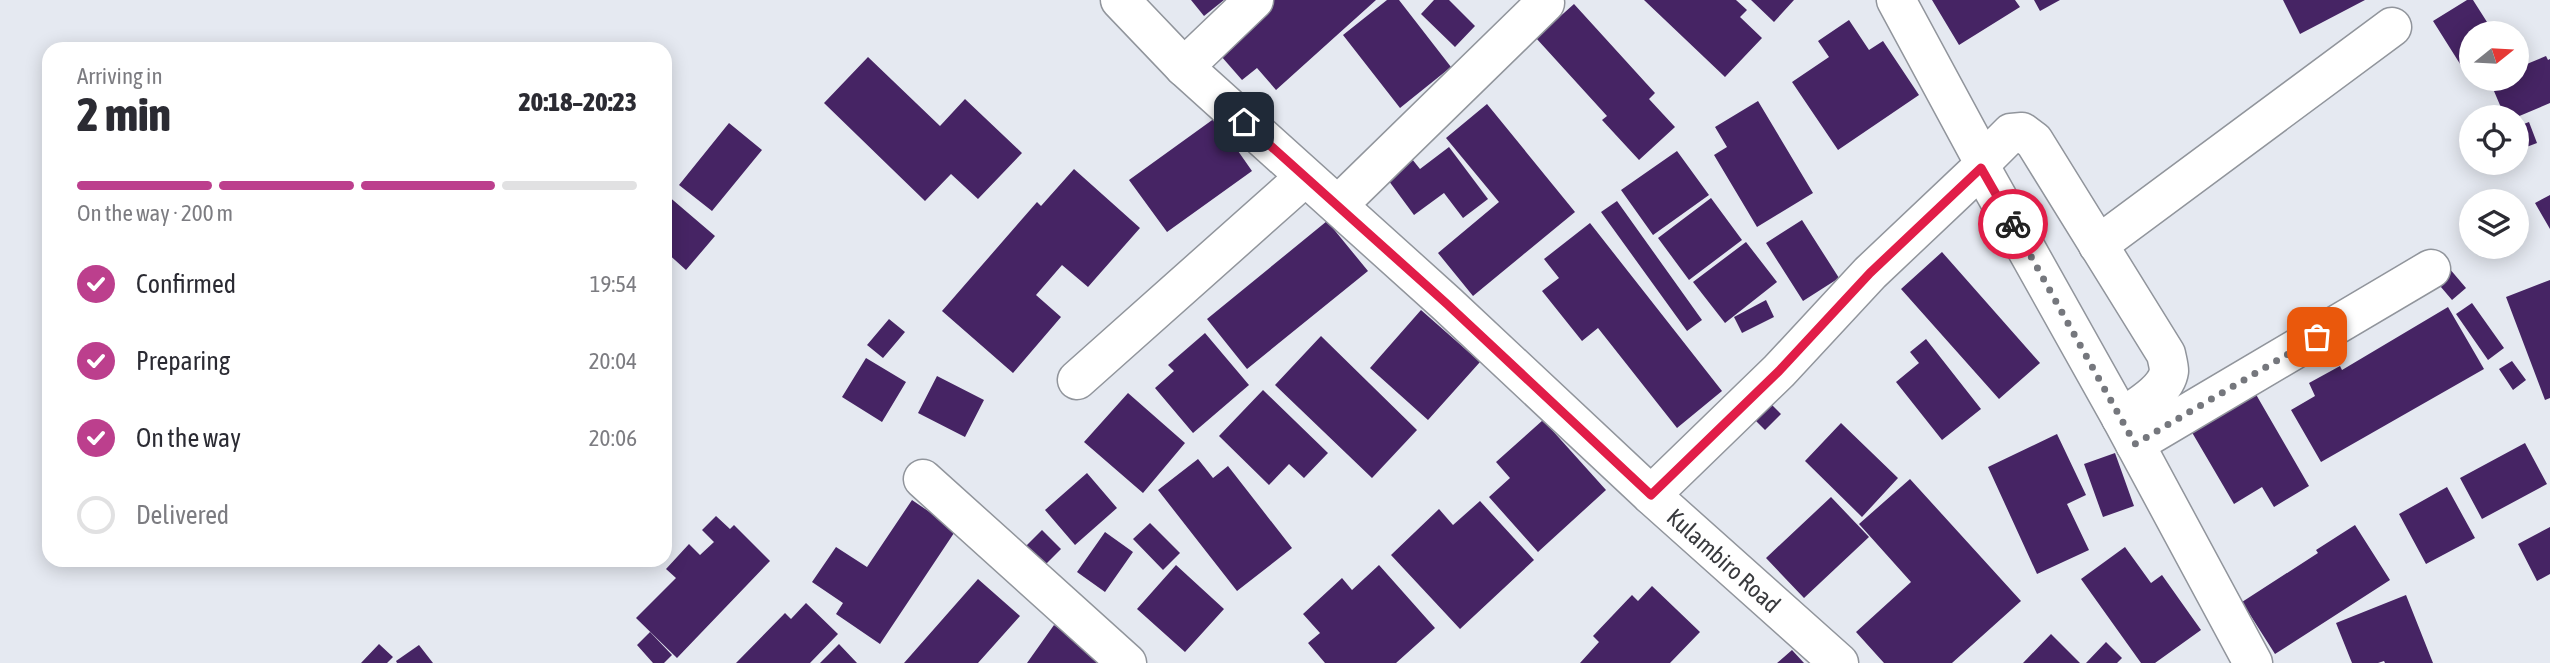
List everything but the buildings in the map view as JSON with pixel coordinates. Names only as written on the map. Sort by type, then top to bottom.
[{"type":"street","name":"Kulambiro Road","points":[[1120,0],[1184,67],[1338,205],[1651,495],[1839,663]]},
{"type":"street","points":[[1184,67],[1254,0]]},
{"type":"street","points":[[1896,0],[1982,165],[2253,663]]},
{"type":"street","points":[[1338,205],[1545,4]]},
{"type":"street","points":[[2098,245],[2392,27]]},
{"type":"street","points":[[1651,495],[1779,371],[1870,273],[1982,165],[2011,133],[2022,132],[2034,141],[2166,354],[2169,372],[2161,386],[2144,402],[2128,431]]},
{"type":"street","points":[[1077,380],[1305,177]]},
{"type":"street","points":[[2128,431],[2431,270]]},
{"type":"street","points":[[923,479],[1127,663]]},
{"type":"way so far","points":[[2013,224],[2135,444],[2317,337]]},
{"type":"route","points":[[1244,122],[1447,304],[1651,495],[1779,371],[1870,273],[1981,168],[2013,224]]}]
